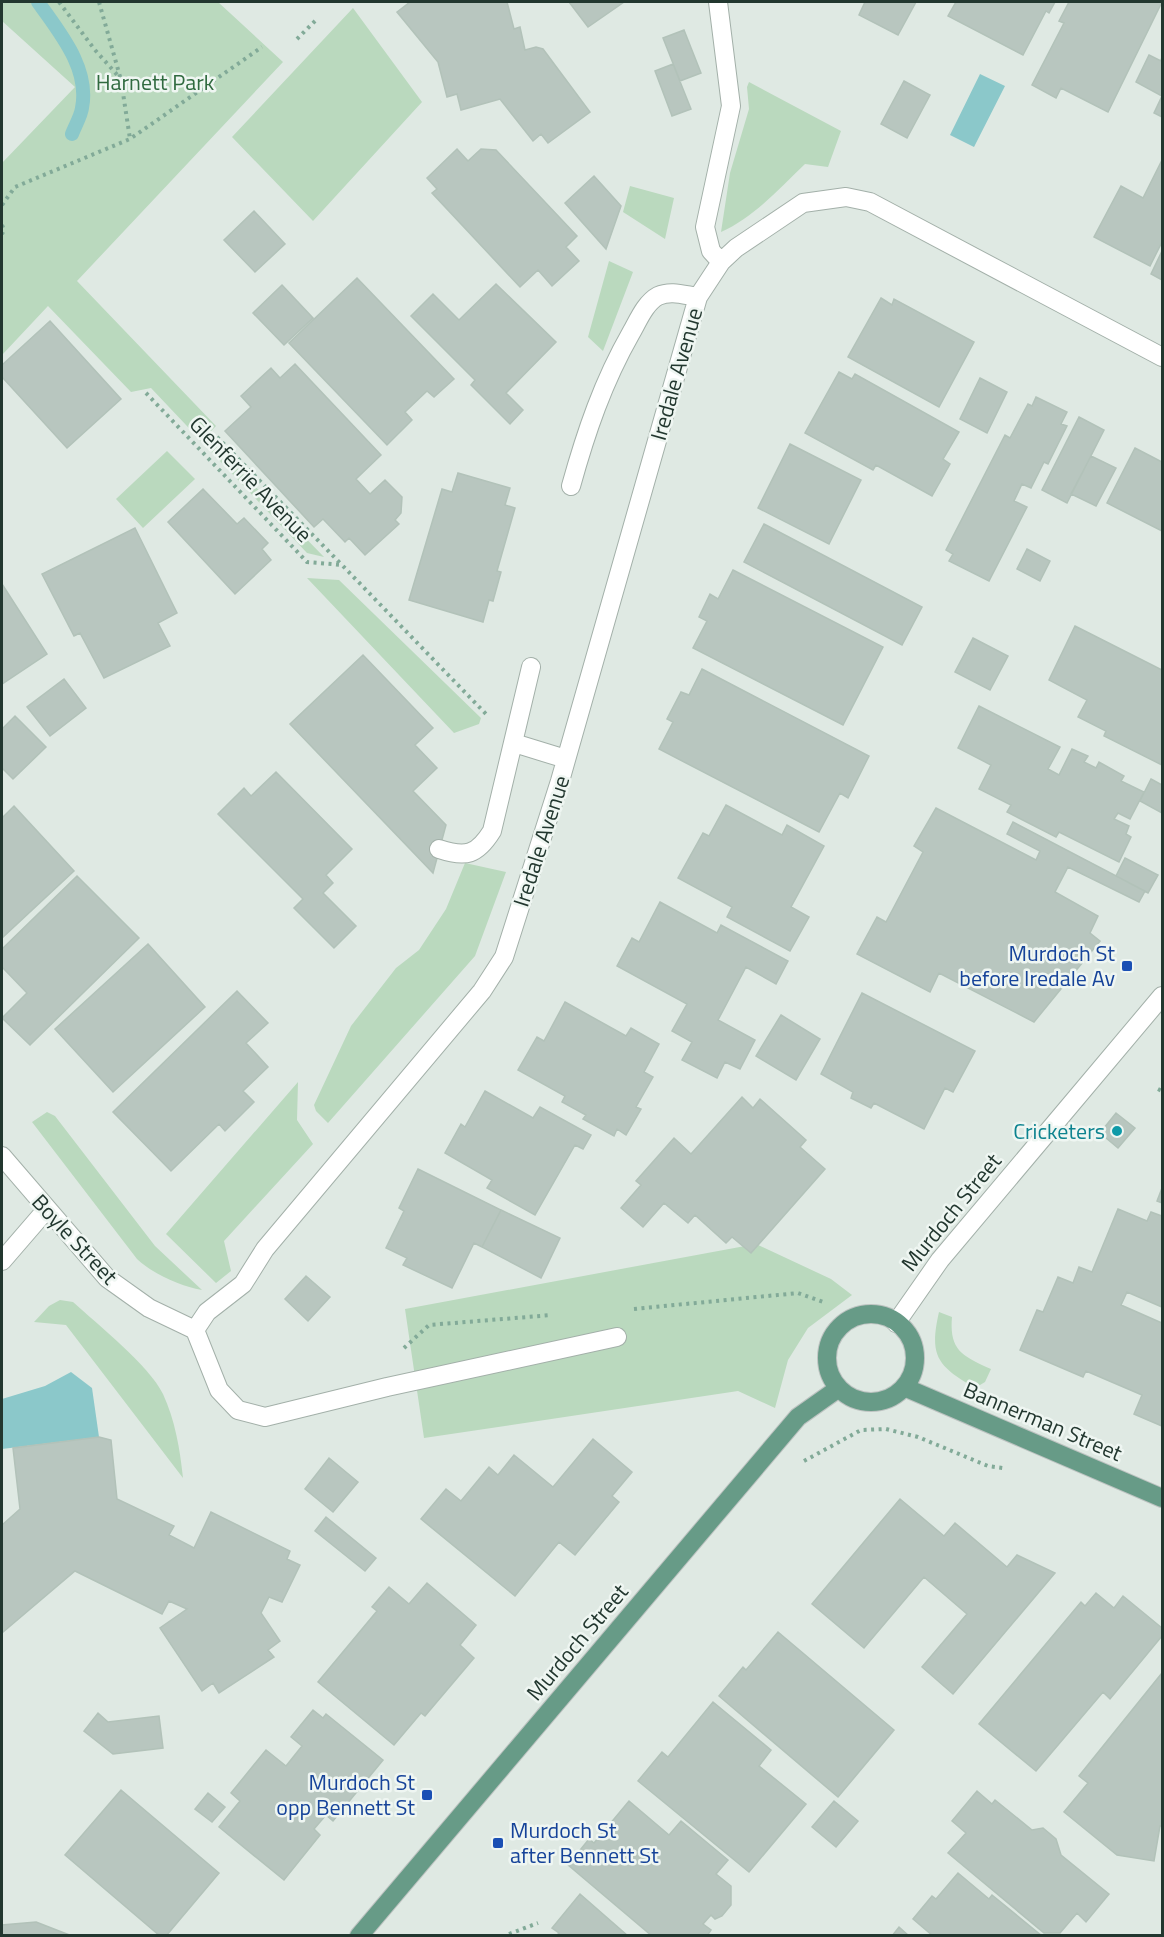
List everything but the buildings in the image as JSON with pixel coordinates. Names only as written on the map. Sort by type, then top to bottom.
[{"type":"main road","points":[[862,1316],[880,1316],[896,1323],[907,1333],[915,1360],[912,1374],[904,1387],[893,1396],[879,1401],[850,1397],[838,1388],[831,1377],[827,1358],[832,1338],[850,1320],[862,1316]]},
{"type":"main road","name":"Bannerman Street","points":[[904,1387],[1162,1498]]},
{"type":"main road","name":"Murdoch Street","points":[[359,1935],[798,1418],[838,1388]]},
{"type":"street","points":[[718,2],[731,106],[705,226],[711,251],[721,262]]},
{"type":"street","name":"Iredale Avenue","points":[[195,1329],[207,1312],[243,1284],[265,1249],[482,991],[504,957],[566,759],[698,297],[721,262],[775,219],[803,203],[846,197],[870,202],[1162,357]]},
{"type":"street","points":[[571,486],[588,425],[612,366],[643,311],[655,298],[670,292],[698,297]]},
{"type":"street","points":[[439,849],[459,854],[471,853],[482,847],[492,831],[531,667]]},
{"type":"street","points":[[514,743],[566,759]]},
{"type":"street","name":"Murdoch Street","points":[[896,1323],[940,1260],[1162,996]]},
{"type":"street","name":"Boyle Street","points":[[2,1156],[46,1210],[107,1278],[149,1308],[195,1329]]},
{"type":"street","points":[[2,1261],[46,1210]]},
{"type":"street","points":[[195,1329],[219,1390],[238,1410],[265,1417],[387,1387],[617,1337]]},
{"type":"path","points":[[59,2],[94,50],[121,80]]},
{"type":"path","points":[[99,2],[121,80],[130,139]]},
{"type":"path","points":[[297,39],[318,18]]},
{"type":"path","points":[[2,205],[15,187],[130,139],[262,47]]},
{"type":"path","points":[[2,225],[4,230],[2,234]]},
{"type":"path","name":"Glenferrie Avenue","points":[[146,393],[307,562],[342,565]]},
{"type":"path","name":"Glenferrie Avenue","points":[[218,436],[483,713],[491,716]]},
{"type":"path","points":[[759,1465],[809,1460],[861,1430],[886,1429],[918,1437],[988,1467],[1007,1468]]},
{"type":"path","points":[[509,1934],[538,1923]]},
{"type":"green space","name":"Harnett Park","points":[[2,2],[218,2],[283,62],[77,281],[216,426],[206,436],[324,557],[307,553],[151,388],[131,392],[48,306],[2,355],[2,163],[75,87],[2,21]]},
{"type":"green space","points":[[353,8],[422,102],[313,221],[232,137]]},
{"type":"green space","points":[[749,82],[841,131],[828,167],[805,164],[776,193],[744,219],[721,232],[730,173],[749,109],[747,87]]},
{"type":"green space","points":[[630,186],[674,198],[665,239],[623,212]]},
{"type":"green space","points":[[609,261],[633,272],[603,351],[588,337]]},
{"type":"green space","points":[[167,451],[195,479],[143,528],[116,499]]},
{"type":"green space","points":[[307,578],[339,580],[481,718],[479,724],[454,733]]},
{"type":"green space","points":[[465,863],[506,872],[475,956],[328,1123],[316,1111],[314,1105],[351,1026],[396,968],[419,950],[446,909]]},
{"type":"green space","points":[[298,1082],[297,1120],[313,1144],[224,1241],[231,1271],[216,1283],[166,1234]]},
{"type":"green space","points":[[47,1112],[55,1116],[155,1246],[202,1290],[167,1279],[137,1259],[32,1122]]},
{"type":"green space","points":[[756,1244],[831,1279],[852,1295],[808,1328],[788,1360],[775,1408],[738,1391],[424,1438],[405,1309]]},
{"type":"green space","points":[[60,1300],[73,1302],[122,1345],[156,1383],[163,1394],[174,1424],[183,1478],[66,1325],[34,1322],[49,1306]]},
{"type":"green space","points":[[939,1312],[952,1317],[953,1338],[960,1351],[991,1369],[985,1382],[975,1388],[952,1373],[939,1358],[935,1339]]},
{"type":"water","points":[[980,74],[1005,86],[974,147],[950,135]]},
{"type":"water","points":[[71,1372],[92,1388],[99,1437],[2,1449],[2,1399],[45,1386]]},
{"type":"waterway","points":[[38,2],[71,51],[81,79],[82,108],[72,134]]},
{"type":"place","name":"Murdoch St before Iredale Av","points":[[1127,966]]},
{"type":"place","name":"Cricketers","points":[[1117,1131]]},
{"type":"place","name":"Murdoch St opp Bennett St","points":[[427,1795]]},
{"type":"place","name":"Murdoch St after Bennett St","points":[[498,1843]]}]
